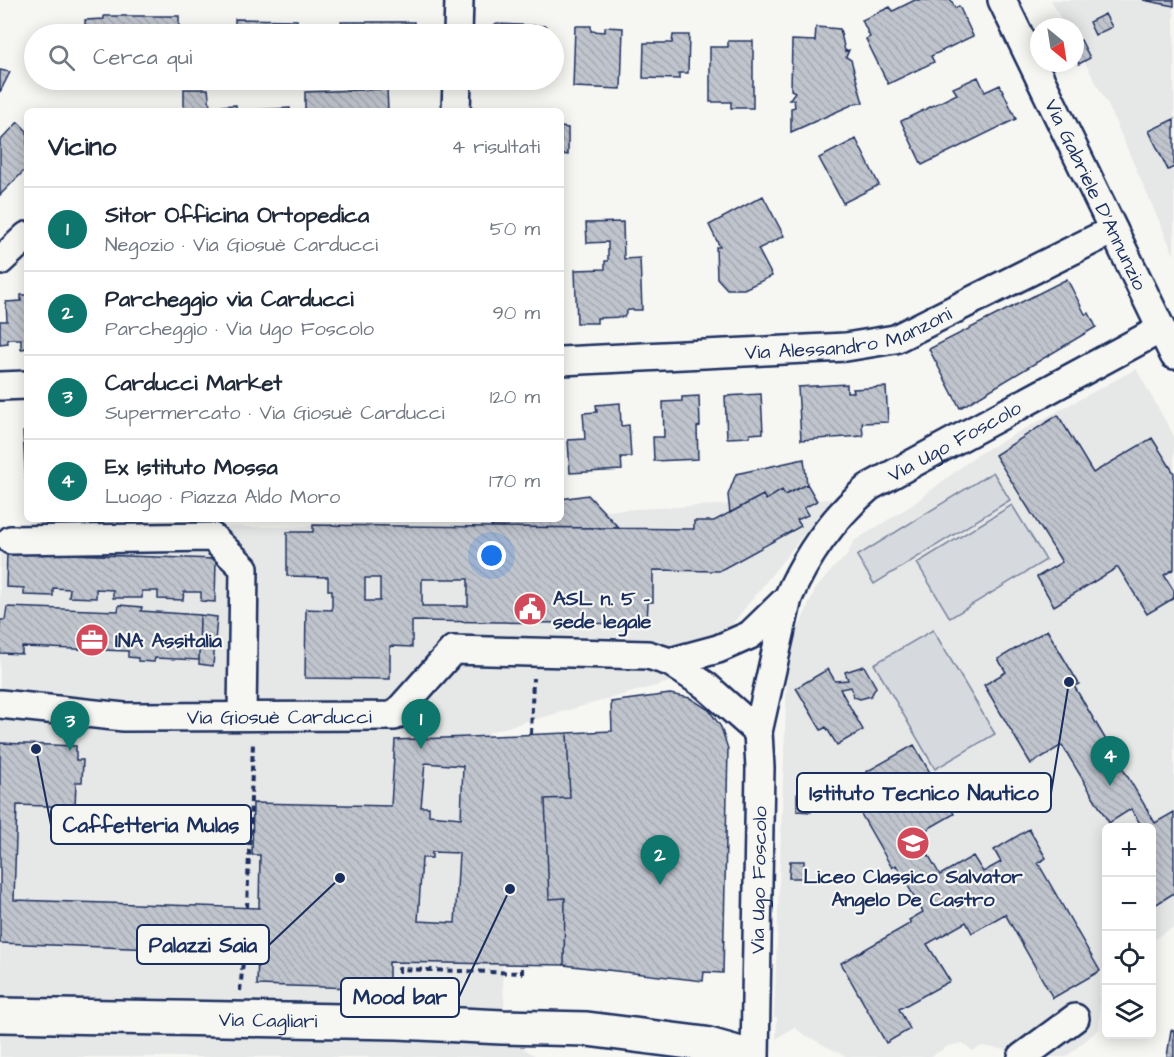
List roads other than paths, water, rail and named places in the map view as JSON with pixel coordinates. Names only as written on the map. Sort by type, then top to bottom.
[{"type":"main road","name":"Via Cagliari","points":[[0,1015],[398,1022],[502,1028],[587,1029],[705,1044],[753,1057]]},
{"type":"street","points":[[458,24],[459,0]]},
{"type":"street","name":"Via Gabriele D'Annunzio","points":[[1002,0],[1174,355]]},
{"type":"street","points":[[456,108],[457,90]]},
{"type":"street","name":"Via Alessandro Manzoni","points":[[564,361],[846,347],[895,339],[1113,230]]},
{"type":"street","points":[[0,261],[24,239]]},
{"type":"street","name":"Via Ugo Foscolo","points":[[753,1057],[760,768],[758,732],[788,598],[795,581],[826,533],[848,506],[869,488],[1161,329]]},
{"type":"street","points":[[0,386],[24,385]]},
{"type":"street","points":[[11,540],[212,537],[244,568],[248,717]]},
{"type":"street","name":"Via Ugo Foscolo","points":[[670,662],[718,649],[750,635],[788,598]]},
{"type":"street","name":"Via Giosuè Carducci","points":[[0,704],[124,717],[394,716],[453,650],[648,655],[670,662],[705,686],[758,732]]},
{"type":"street","points":[[1022,1057],[1075,1018]]},
{"type":"place","name":"ASL n. 5 - sede legale","points":[[530,609]]},
{"type":"place","name":"INA Assitalia","points":[[92,640]]},
{"type":"place","name":"Istituto Tecnico Nautico","points":[[1069,682]]},
{"type":"place","name":"Caffetteria Mulas","points":[[36,749]]},
{"type":"place","name":"Sitor Officina Ortopedica","points":[[421,749]]},
{"type":"place","name":"Carducci Market","points":[[70,751]]},
{"type":"place","name":"Ex Istituto Mossa","points":[[1110,786]]},
{"type":"place","name":"Liceo Classico Salvator Angelo De Castro","points":[[913,843]]},
{"type":"place","name":"Palazzi Saia","points":[[340,878]]},
{"type":"place","name":"Parcheggio via Carducci","points":[[660,885]]},
{"type":"place","name":"Mood bar","points":[[510,889]]}]
